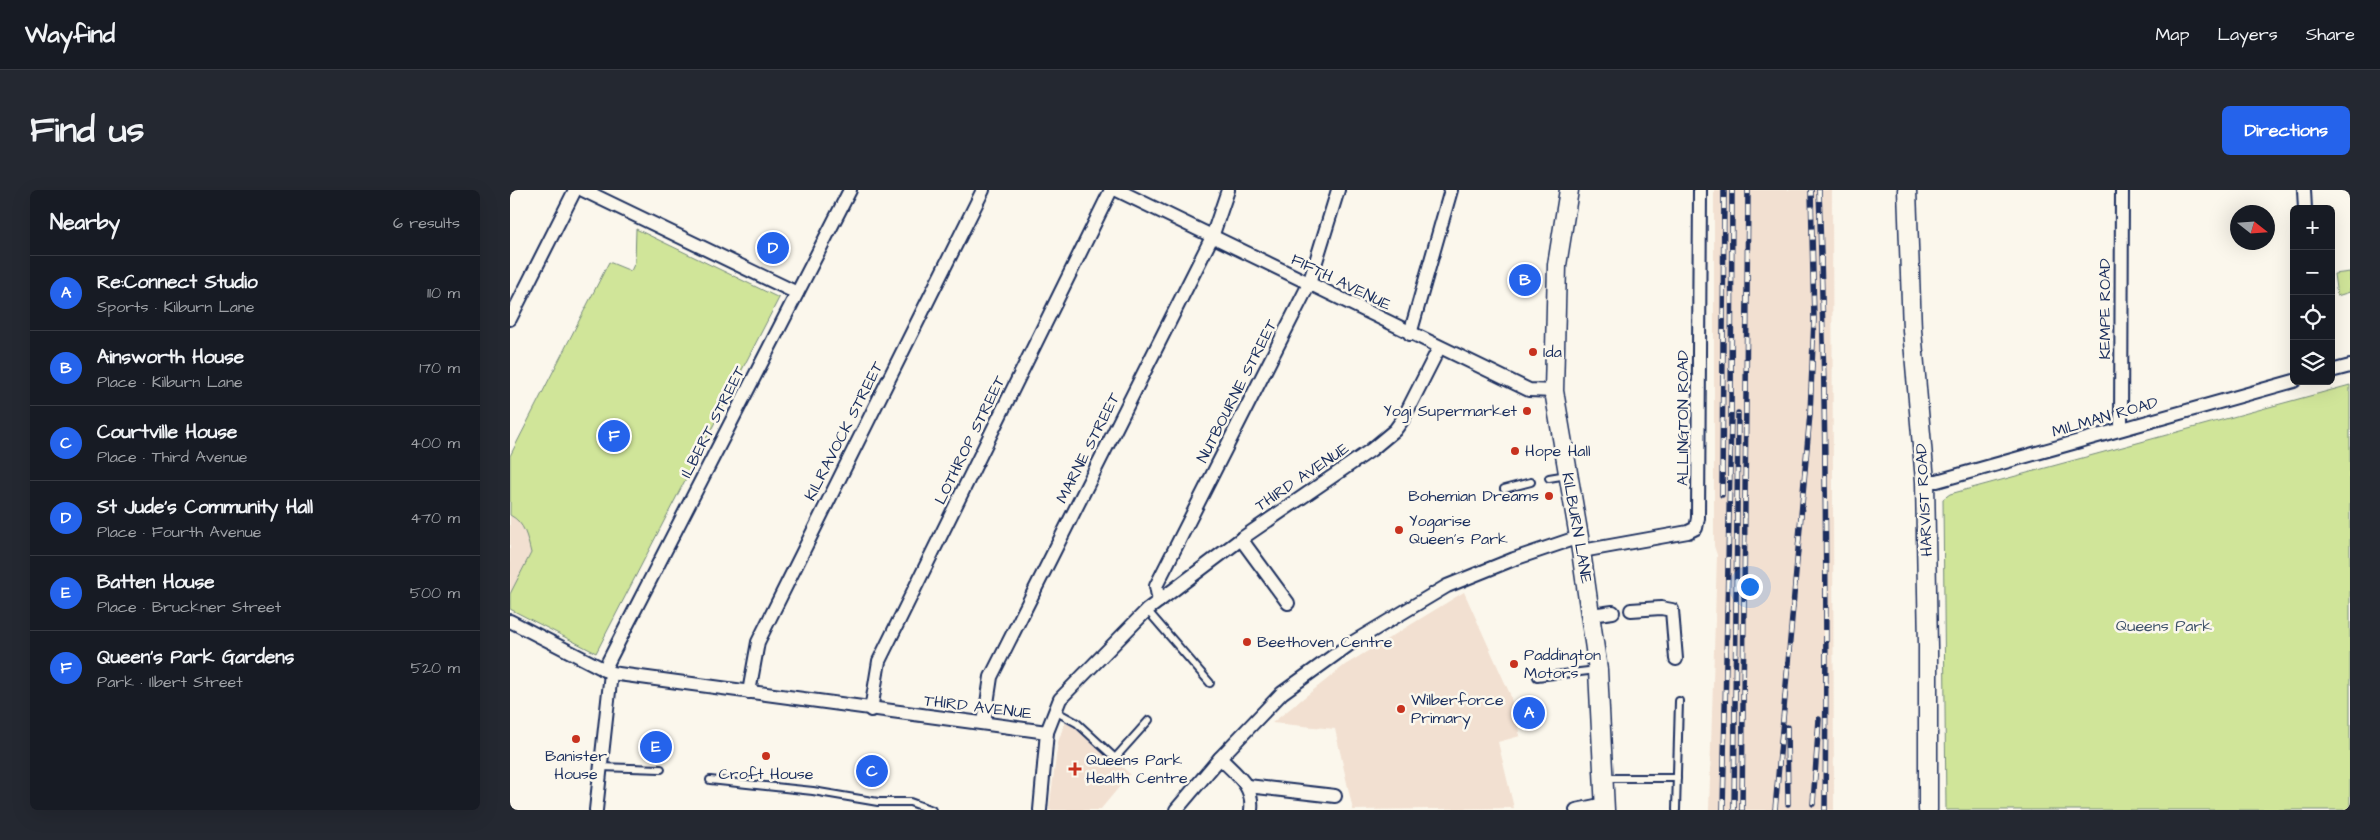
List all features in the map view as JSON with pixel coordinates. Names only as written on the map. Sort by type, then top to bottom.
[{"type":"main road","name":"KILBURN LANE","points":[[1569,190],[1556,265],[1554,391],[1580,544],[1598,670],[1605,807]]},
{"type":"main road","name":"HARVIST ROAD","points":[[1906,190],[1912,330],[1925,481],[1928,810]]},
{"type":"street","points":[[510,320],[575,190]]},
{"type":"street","points":[[583,190],[797,293]]},
{"type":"street","name":"ILBERT STREET","points":[[608,671],[850,190]]},
{"type":"street","name":"KILRAVOCK STREET","points":[[749,692],[758,642],[983,190]]},
{"type":"street","name":"LOTHROP STREET","points":[[871,710],[879,661],[1112,190]]},
{"type":"street","name":"FIFTH AVENUE","points":[[1117,190],[1410,334],[1529,390],[1554,391]]},
{"type":"street","name":"MARNE STREET","points":[[984,723],[991,677],[1212,237],[1228,190]]},
{"type":"street","name":"NUTBOURNE STREET","points":[[1159,601],[1156,586],[1309,284],[1338,190]]},
{"type":"street","points":[[1410,334],[1451,190]]},
{"type":"street","name":"ALLINGTON ROAD","points":[[1580,544],[1688,532],[1696,528],[1698,518],[1700,190]]},
{"type":"street","name":"KEMPE ROAD","points":[[2121,429],[2122,190]]},
{"type":"street","points":[[2304,190],[2305,205]]},
{"type":"street","name":"THIRD AVENUE","points":[[510,621],[608,671],[871,710],[1046,732],[1060,700],[1147,610],[1242,539],[1371,450],[1395,430],[1403,419],[1439,348]]},
{"type":"street","points":[[2335,370],[2350,366]]},
{"type":"street","name":"MILMAN ROAD","points":[[1925,481],[1937,481],[2290,382]]},
{"type":"street","points":[[1242,539],[1288,603]]},
{"type":"street","points":[[1176,810],[1220,758],[1282,693],[1350,644],[1447,586],[1514,559],[1580,544]]},
{"type":"street","points":[[1631,610],[1660,608],[1672,610],[1676,659]]},
{"type":"street","points":[[1591,615],[1613,612]]},
{"type":"street","points":[[596,810],[608,671]]},
{"type":"street","points":[[1040,810],[1046,732]]},
{"type":"street","points":[[1220,758],[1248,786],[1252,796],[1251,810]]},
{"type":"street","points":[[1248,786],[1335,796]]},
{"type":"street","points":[[1576,810],[1605,807]]},
{"type":"lane","points":[[1549,478],[1568,475]]},
{"type":"lane","points":[[1504,489],[1531,482]]},
{"type":"lane","points":[[1147,610],[1210,683]]},
{"type":"lane","points":[[1537,676],[1598,670]]},
{"type":"lane","points":[[1676,810],[1679,701]]},
{"type":"lane","points":[[1055,711],[1076,723],[1115,758],[1150,720]]},
{"type":"lane","points":[[600,766],[661,769]]},
{"type":"lane","points":[[1604,778],[1677,778]]},
{"type":"lane","points":[[710,780],[813,791],[878,802],[910,802],[932,810]]},
{"type":"shaded area","points":[[1714,190],[1832,190],[1834,810],[1709,810],[1717,555],[1714,546]]},
{"type":"shaded area","points":[[510,515],[542,532],[510,594]]},
{"type":"shaded area","name":"Wilberforce Primary","points":[[1464,592],[1510,694],[1520,736],[1498,742],[1514,808],[1353,810],[1335,729],[1272,723],[1345,665]]},
{"type":"shaded area","points":[[1067,717],[1130,774],[1100,810],[1049,810],[1058,742]]},
{"type":"green space","points":[[636,229],[779,298],[596,653],[510,609],[510,594],[531,553],[527,536],[522,526],[510,515],[510,456],[609,262],[631,271],[635,262]]},
{"type":"green space","points":[[2350,272],[2350,292],[2337,296],[2335,274]]},
{"type":"green space","name":"Queens Park","points":[[2350,385],[2350,810],[1946,810],[1943,499],[1950,494]]},
{"type":"railway","points":[[1722,495],[1724,190]]},
{"type":"railway","points":[[1723,810],[1731,418],[1732,190]]},
{"type":"railway","points":[[1742,810],[1748,190]]},
{"type":"railway","points":[[1775,810],[1810,414],[1814,319],[1811,190]]},
{"type":"railway","points":[[1819,190],[1825,500],[1825,810]]},
{"type":"railway","points":[[1734,810],[1738,413]]},
{"type":"railway","points":[[1813,804],[1819,719]]},
{"type":"railway","points":[[1787,727],[1788,804]]},
{"type":"place","name":"St Jude's Community Hall","points":[[773,248]]},
{"type":"place","name":"Ainsworth House","points":[[1525,280]]},
{"type":"place","name":"Ida","points":[[1533,352]]},
{"type":"place","name":"Yogi Supermarket","points":[[1527,411]]},
{"type":"place","name":"Queen's Park Gardens","points":[[614,436]]},
{"type":"place","name":"Hope Hall","points":[[1515,451]]},
{"type":"place","name":"Bohemian Dreams","points":[[1549,496]]},
{"type":"place","name":"Yogarise Queen's Park","points":[[1399,530]]},
{"type":"place","name":"Beethoven Centre","points":[[1247,642]]},
{"type":"place","name":"Paddington Motors","points":[[1514,664]]},
{"type":"place","name":"Wilberforce Primary","points":[[1401,709]]},
{"type":"place","name":"Re:Connect Studio","points":[[1529,713]]},
{"type":"place","name":"Banister House","points":[[576,739]]},
{"type":"place","name":"Batten House","points":[[656,747]]},
{"type":"place","name":"Croft House","points":[[766,756]]},
{"type":"place","name":"Queens Park Health Centre","points":[[1075,769]]},
{"type":"place","name":"Courtville House","points":[[872,771]]}]
